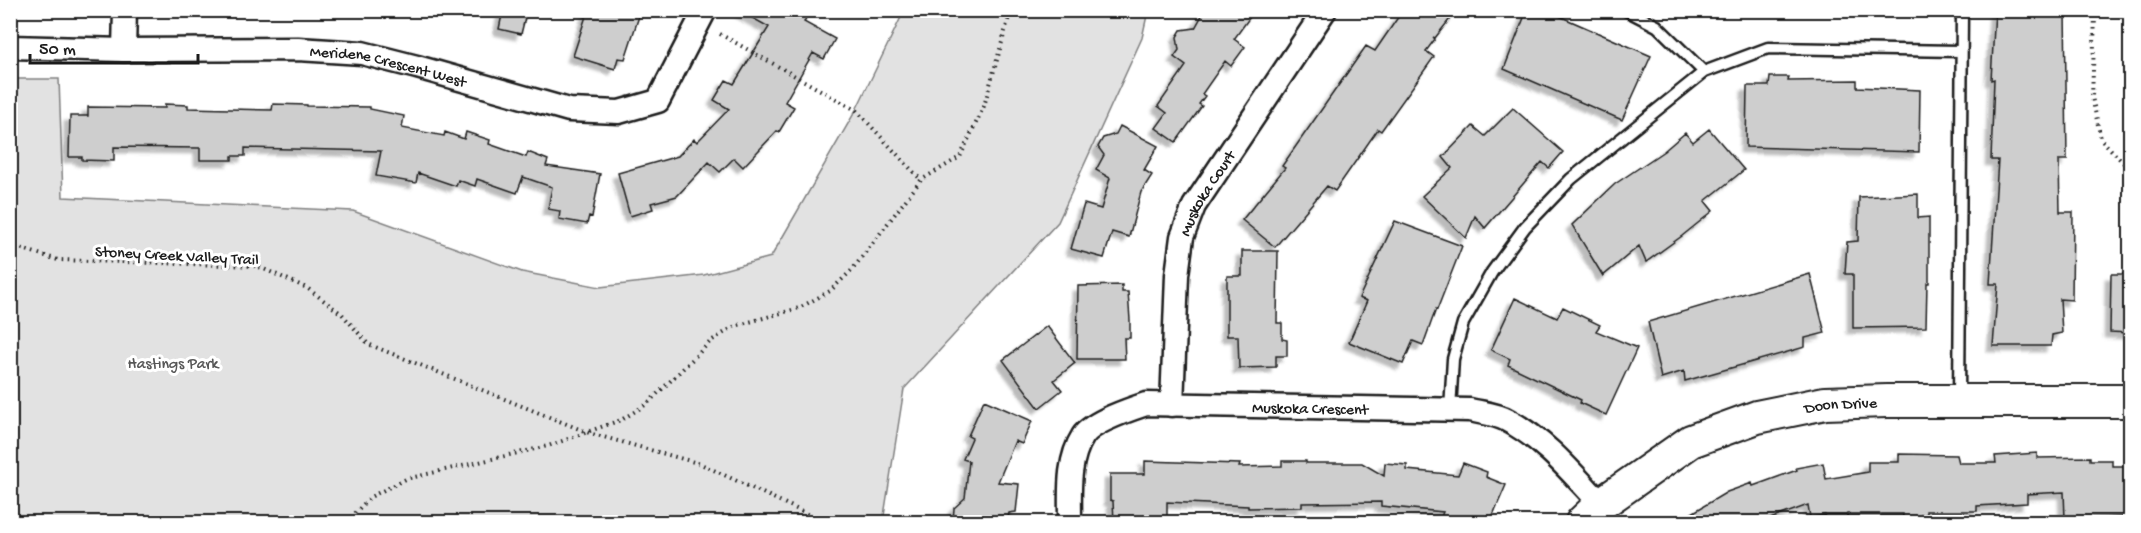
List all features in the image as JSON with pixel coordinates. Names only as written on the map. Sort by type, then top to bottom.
[{"type":"street","points":[[124,50],[125,10]]},
{"type":"street","name":"Meridene Crescent West","points":[[10,47],[124,50],[298,49],[362,53],[569,110],[619,111],[658,101],[705,10]]},
{"type":"street","name":"Muskoka Court","points":[[1172,405],[1177,275],[1182,237],[1194,206],[1325,10]]},
{"type":"street","name":"Doon Drive","points":[[1592,513],[1691,441],[1757,417],[1825,403],[1887,400],[2130,401]]},
{"type":"street","name":"Muskoka Crescent","points":[[1070,522],[1071,469],[1084,434],[1117,414],[1146,404],[1470,410],[1505,419],[1537,439],[1561,461],[1592,513]]},
{"type":"lane","points":[[1626,10],[1657,26],[1704,72]]},
{"type":"lane","points":[[1959,402],[1962,10]]},
{"type":"lane","points":[[1450,410],[1453,359],[1463,323],[1492,272],[1525,227],[1571,179],[1704,72],[1768,48],[1960,51]]},
{"type":"path","points":[[347,522],[370,497],[406,479],[548,446],[621,420],[646,404],[711,341],[735,326],[799,308],[830,291],[852,270],[921,180],[960,158],[984,106],[1011,10]]},
{"type":"path","points":[[2095,16],[2092,97],[2102,139],[2130,170]]},
{"type":"path","points":[[720,34],[856,110],[921,180]]},
{"type":"path","name":"Stoney Creek Valley Trail","points":[[10,245],[58,260],[257,266],[307,288],[342,314],[368,344],[589,433],[701,464],[824,522]]},
{"type":"green space","name":"Hastings Park","points":[[904,11],[1148,11],[1142,38],[1058,222],[904,389],[883,522],[11,522],[11,79],[59,79],[63,197],[353,211],[522,272],[600,287],[704,275],[771,257],[856,110]]},
{"type":"building","points":[[503,10],[527,10],[521,34],[499,29]]},
{"type":"building","points":[[588,10],[641,10],[625,59],[618,58],[615,69],[573,56]]},
{"type":"building","points":[[738,10],[810,10],[804,22],[835,39],[824,59],[813,53],[785,102],[794,107],[779,132],[777,131],[743,167],[734,158],[720,172],[709,162],[677,196],[651,203],[653,209],[630,216],[618,173],[678,156],[694,139],[697,142],[729,109],[714,100],[726,80],[734,84],[769,27]]},
{"type":"building","points":[[1205,10],[1255,10],[1234,39],[1245,47],[1231,66],[1225,61],[1202,94],[1205,96],[1199,104],[1202,106],[1176,142],[1156,128],[1167,113],[1158,106],[1186,66],[1174,57],[1179,50],[1177,37],[1181,30],[1195,28]]},
{"type":"building","points":[[1403,10],[1457,10],[1435,38],[1433,37],[1435,39],[1426,51],[1434,57],[1381,131],[1378,129],[1335,191],[1327,186],[1275,247],[1242,220],[1285,168],[1282,166],[1366,46],[1375,51]]},
{"type":"building","points":[[1527,10],[1559,10],[1557,15],[1651,56],[1622,120],[1504,69]]},
{"type":"building","points":[[1995,10],[2065,10],[2067,160],[2059,160],[2060,212],[2073,212],[2072,300],[2060,299],[2062,333],[2052,335],[2051,346],[1993,346],[1998,284],[1990,284],[1998,160],[1991,160],[1994,79],[1991,80]]},
{"type":"building","points":[[1770,77],[1789,77],[1788,81],[1857,80],[1857,87],[1920,90],[1919,152],[1746,147],[1747,86],[1769,86]]},
{"type":"building","points":[[165,104],[188,105],[188,108],[272,110],[273,104],[370,107],[370,109],[404,116],[402,128],[444,136],[445,132],[464,139],[466,132],[490,140],[489,144],[526,157],[528,152],[548,160],[546,166],[600,174],[592,217],[589,216],[587,224],[559,219],[560,211],[548,209],[552,187],[523,177],[517,193],[477,179],[475,186],[458,180],[456,186],[418,173],[416,183],[376,176],[381,151],[245,148],[245,156],[232,156],[232,160],[200,160],[200,148],[114,147],[114,161],[82,160],[82,157],[69,157],[70,116],[88,116],[88,107],[165,108]]},
{"type":"building","points":[[1513,108],[1563,152],[1549,168],[1542,162],[1485,228],[1475,216],[1466,238],[1422,196],[1452,168],[1443,157],[1473,126],[1485,136]]},
{"type":"building","points":[[1120,126],[1158,146],[1144,170],[1152,175],[1141,192],[1129,237],[1112,232],[1104,258],[1071,249],[1084,204],[1101,209],[1110,178],[1096,170],[1104,155],[1098,147],[1103,138],[1116,134]]},
{"type":"building","points":[[1709,129],[1744,170],[1705,201],[1713,211],[1682,236],[1646,262],[1639,246],[1603,276],[1572,225],[1615,184],[1664,151],[1685,133],[1693,142]]},
{"type":"building","points":[[1918,194],[1918,218],[1929,217],[1926,327],[1853,328],[1853,274],[1845,274],[1847,242],[1858,241],[1859,197]]},
{"type":"building","points":[[1395,221],[1462,246],[1423,345],[1413,341],[1403,364],[1349,342],[1367,301],[1359,298]]},
{"type":"building","points":[[1242,251],[1278,251],[1277,323],[1282,323],[1282,339],[1287,340],[1287,356],[1276,356],[1276,367],[1239,368],[1238,336],[1227,336],[1227,276],[1242,276]]},
{"type":"building","points":[[1810,274],[1825,333],[1805,338],[1805,347],[1685,381],[1684,371],[1661,378],[1648,322]]},
{"type":"building","points":[[2111,274],[2130,274],[2130,333],[2110,332]]},
{"type":"building","points":[[1122,285],[1122,292],[1128,292],[1130,320],[1130,338],[1124,338],[1125,359],[1077,359],[1078,286]]},
{"type":"building","points":[[1515,298],[1557,318],[1563,307],[1600,325],[1596,331],[1637,348],[1606,415],[1580,403],[1581,400],[1508,365],[1510,359],[1491,350]]},
{"type":"building","points":[[1047,326],[1075,363],[1054,380],[1062,390],[1039,408],[1003,360]]},
{"type":"building","points":[[984,400],[1032,421],[1022,444],[1015,441],[998,482],[1019,484],[1016,512],[1009,513],[1007,522],[953,522],[954,508],[965,498],[969,461],[963,459],[972,438],[968,436]]},
{"type":"building","points":[[2037,453],[2037,458],[2090,457],[2090,460],[2112,460],[2112,466],[2130,466],[2130,517],[2065,519],[2064,492],[2027,494],[2027,503],[1977,506],[1977,511],[1926,511],[1926,515],[1921,515],[1921,522],[1902,522],[1903,514],[1847,514],[1847,519],[1827,522],[1825,515],[1810,517],[1808,505],[1762,522],[1677,522],[1727,492],[1752,483],[1753,486],[1797,470],[1796,468],[1823,463],[1826,479],[1868,472],[1868,462],[1899,462],[1899,454],[1957,455],[1959,463],[1996,463],[1995,456]]},
{"type":"building","points":[[1145,461],[1240,464],[1239,467],[1282,466],[1282,461],[1362,463],[1384,476],[1385,463],[1407,465],[1407,470],[1458,475],[1463,463],[1487,472],[1486,477],[1506,485],[1490,522],[1439,522],[1443,512],[1381,506],[1381,502],[1302,503],[1302,507],[1248,508],[1248,506],[1167,502],[1167,522],[1114,522],[1113,501],[1110,500],[1110,474],[1145,474]]}]
